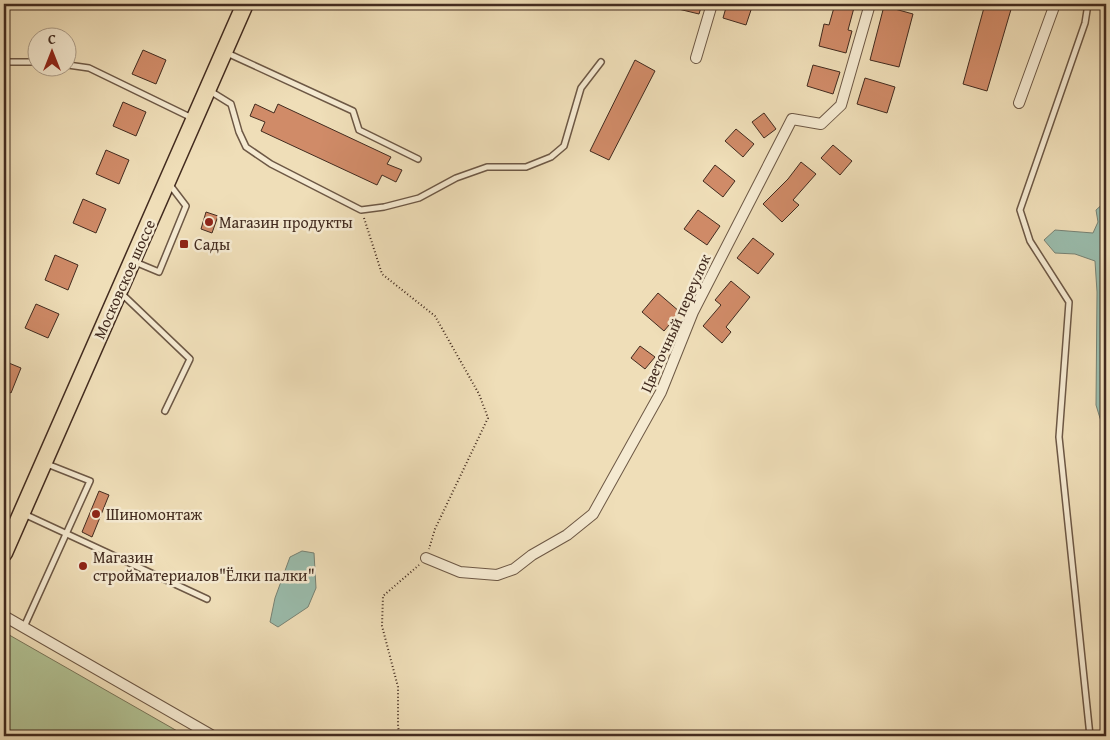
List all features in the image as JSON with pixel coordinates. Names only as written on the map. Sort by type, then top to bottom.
[{"type":"main road","name":"Московское шоссе","points":[[4,553],[245,4]]},
{"type":"street","points":[[696,58],[712,4]]},
{"type":"street","name":"Цветочный переулок","points":[[426,558],[460,572],[497,575],[514,569],[532,555],[567,535],[593,514],[661,392],[692,312],[792,119],[822,124],[841,105],[870,4]]},
{"type":"street","points":[[1020,103],[1055,4]]},
{"type":"street","points":[[4,616],[213,736]]},
{"type":"lane","points":[[1088,4],[1084,23],[1020,210],[1030,241],[1069,302],[1060,437],[1090,736]]},
{"type":"lane","points":[[224,51],[353,111],[359,130],[418,159]]},
{"type":"lane","points":[[4,62],[28,62]]},
{"type":"lane","points":[[208,89],[231,104],[239,132],[246,147],[271,164],[361,210],[384,207],[419,198],[456,178],[487,167],[526,167],[551,157],[564,146],[581,88],[601,62]]},
{"type":"lane","points":[[78,66],[88,68],[195,119]]},
{"type":"lane","points":[[132,261],[159,272],[186,206],[167,181]]},
{"type":"lane","points":[[119,291],[190,359],[165,411]]},
{"type":"lane","points":[[24,627],[90,481],[44,463]]},
{"type":"lane","points":[[21,513],[207,599]]},
{"type":"path","points":[[361,210],[382,274],[435,316],[479,394],[488,418],[435,529],[426,558],[383,596],[382,626],[398,687],[398,726],[400,736]]},
{"type":"shaded area","points":[[1106,201],[1106,472],[1102,465],[1103,428],[1096,405],[1097,292],[1095,261],[1075,254],[1055,253],[1044,240],[1055,230],[1093,233],[1098,222],[1096,210]]},
{"type":"shaded area","points":[[302,551],[314,553],[316,588],[308,607],[278,627],[270,622],[275,598],[290,557]]},
{"type":"shaded area","points":[[4,632],[186,736],[4,736]]},
{"type":"building","points":[[671,4],[702,4],[699,14],[670,7]]},
{"type":"building","points":[[727,4],[753,4],[746,25],[723,18]]},
{"type":"building","points":[[835,4],[855,4],[848,30],[852,31],[846,53],[819,46],[824,24],[829,25]]},
{"type":"building","points":[[985,4],[1012,6],[987,91],[963,84]]},
{"type":"building","points":[[884,6],[913,14],[899,67],[870,60]]},
{"type":"building","points":[[143,50],[166,60],[156,84],[132,74]]},
{"type":"building","points":[[635,60],[655,71],[609,160],[590,151]]},
{"type":"building","points":[[813,65],[840,72],[833,94],[807,86]]},
{"type":"building","points":[[865,78],[895,87],[887,113],[857,104]]},
{"type":"building","points":[[123,102],[146,112],[136,136],[113,126]]},
{"type":"building","points":[[255,104],[274,113],[278,104],[391,157],[387,164],[402,170],[396,182],[382,175],[377,185],[261,131],[265,122],[250,116]]},
{"type":"building","points":[[764,113],[776,129],[764,138],[752,122]]},
{"type":"building","points":[[736,129],[754,144],[743,157],[725,141]]},
{"type":"building","points":[[833,145],[852,161],[840,175],[821,158]]},
{"type":"building","points":[[106,150],[129,160],[119,184],[96,174]]},
{"type":"building","points":[[801,162],[816,174],[793,200],[799,205],[782,222],[763,204],[788,179]]},
{"type":"building","points":[[715,165],[735,181],[723,197],[703,181]]},
{"type":"building","points":[[83,199],[106,209],[96,233],[73,223]]},
{"type":"building","points":[[698,210],[720,226],[707,245],[684,229]]},
{"type":"building","name":"Магазин продукты","points":[[206,212],[218,216],[212,233],[201,229]]},
{"type":"building","points":[[753,238],[774,254],[758,274],[737,258]]},
{"type":"building","points":[[55,255],[78,265],[68,290],[45,280]]},
{"type":"building","points":[[731,281],[750,297],[726,327],[731,332],[722,343],[703,326],[721,305],[715,300]]},
{"type":"building","points":[[658,293],[680,312],[664,331],[642,312]]},
{"type":"building","points":[[36,304],[59,314],[48,338],[25,328]]},
{"type":"building","points":[[640,346],[655,357],[645,369],[631,358]]},
{"type":"building","points":[[4,361],[21,368],[11,393],[4,389]]},
{"type":"building","name":"Шиномонтаж","points":[[99,491],[109,495],[92,537],[82,532]]},
{"type":"place","name":"Магазин продукты","points":[[209,222]]},
{"type":"place","name":"Сады","points":[[184,244]]},
{"type":"place","name":"Шиномонтаж","points":[[96,514]]},
{"type":"place","name":"Магазин стройматериалов\"Ёлки палки\"","points":[[83,566]]}]
